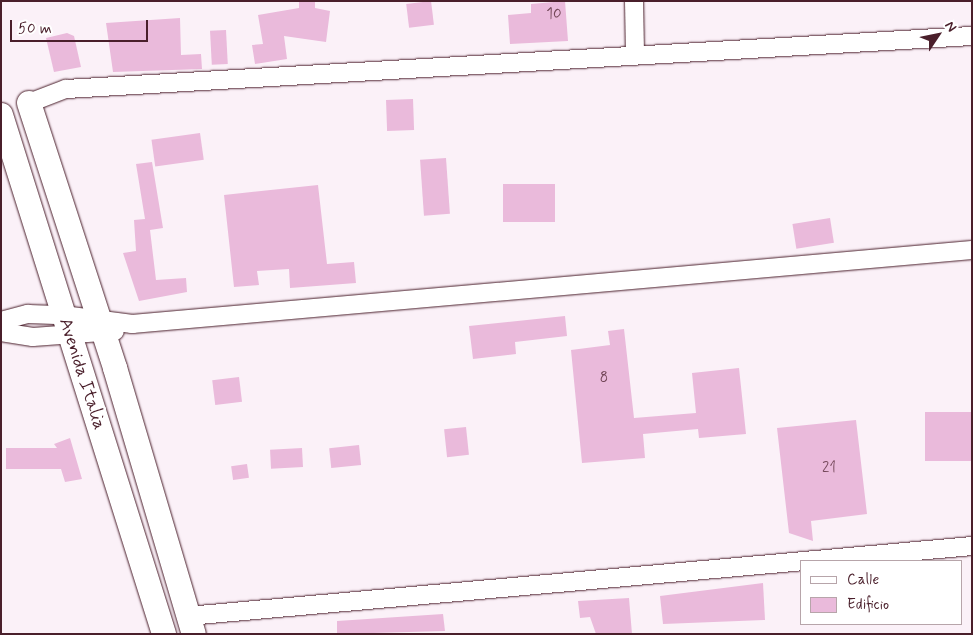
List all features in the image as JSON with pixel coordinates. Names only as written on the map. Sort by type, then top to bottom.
[{"type":"main road","points":[[29,103],[102,325],[191,625]]},
{"type":"main road","name":"Avenida Italia","points":[[1,115],[164,634]]},
{"type":"street","points":[[634,1],[635,53]]},
{"type":"street","points":[[29,103],[66,89],[635,53],[972,36]]},
{"type":"street","points":[[1,320],[28,314],[66,325],[132,324],[972,250]]},
{"type":"street","points":[[1,332],[33,337],[66,325]]},
{"type":"street","points":[[834,560],[972,546]]},
{"type":"street","points":[[191,625],[800,563]]},
{"type":"building","points":[[299,1],[315,1],[315,8],[330,11],[326,42],[284,36],[287,59],[255,64],[252,45],[263,44],[258,15],[299,8]]},
{"type":"building","points":[[431,1],[434,25],[409,28],[406,4]]},
{"type":"building","points":[[565,1],[568,41],[510,44],[508,15],[531,13],[531,4]]},
{"type":"building","points":[[180,18],[181,55],[201,54],[202,69],[113,72],[106,23]]},
{"type":"building","points":[[226,30],[228,64],[212,65],[210,31]]},
{"type":"building","points":[[67,33],[74,36],[81,67],[54,72],[46,38]]},
{"type":"building","points":[[413,99],[414,130],[387,131],[386,100]]},
{"type":"building","points":[[200,133],[204,160],[155,167],[151,140]]},
{"type":"building","points":[[446,158],[450,214],[424,216],[420,160]]},
{"type":"building","points":[[152,162],[163,228],[150,230],[156,280],[186,278],[187,292],[139,301],[123,253],[136,251],[134,220],[145,219],[136,164]]},
{"type":"building","points":[[503,184],[555,184],[555,222],[503,222]]},
{"type":"building","points":[[318,185],[327,264],[354,262],[356,283],[290,288],[289,269],[257,271],[259,285],[234,287],[224,195]]},
{"type":"building","points":[[830,218],[834,243],[796,249],[792,224]]},
{"type":"building","points":[[565,316],[567,336],[515,342],[516,354],[473,359],[469,326]]},
{"type":"building","points":[[624,329],[634,418],[696,413],[692,373],[739,368],[746,434],[699,438],[698,429],[643,434],[645,458],[582,463],[571,350],[610,345],[608,331]]},
{"type":"building","points":[[239,377],[242,402],[215,405],[212,380]]},
{"type":"building","points":[[925,412],[972,412],[972,461],[925,461]]},
{"type":"building","points":[[856,420],[867,514],[811,521],[813,541],[789,533],[777,428]]},
{"type":"building","points":[[466,427],[469,455],[447,457],[444,429]]},
{"type":"building","points":[[70,438],[82,479],[65,482],[61,469],[6,469],[6,448],[57,448],[54,444]]},
{"type":"building","points":[[359,445],[361,465],[331,468],[329,448]]},
{"type":"building","points":[[302,448],[303,467],[271,469],[270,450]]},
{"type":"building","points":[[247,464],[249,478],[233,480],[231,466]]},
{"type":"building","points":[[763,583],[765,620],[663,624],[660,596]]},
{"type":"building","points":[[629,598],[632,634],[596,634],[590,617],[580,618],[578,601]]},
{"type":"building","points":[[443,614],[445,631],[337,634],[337,621]]}]
